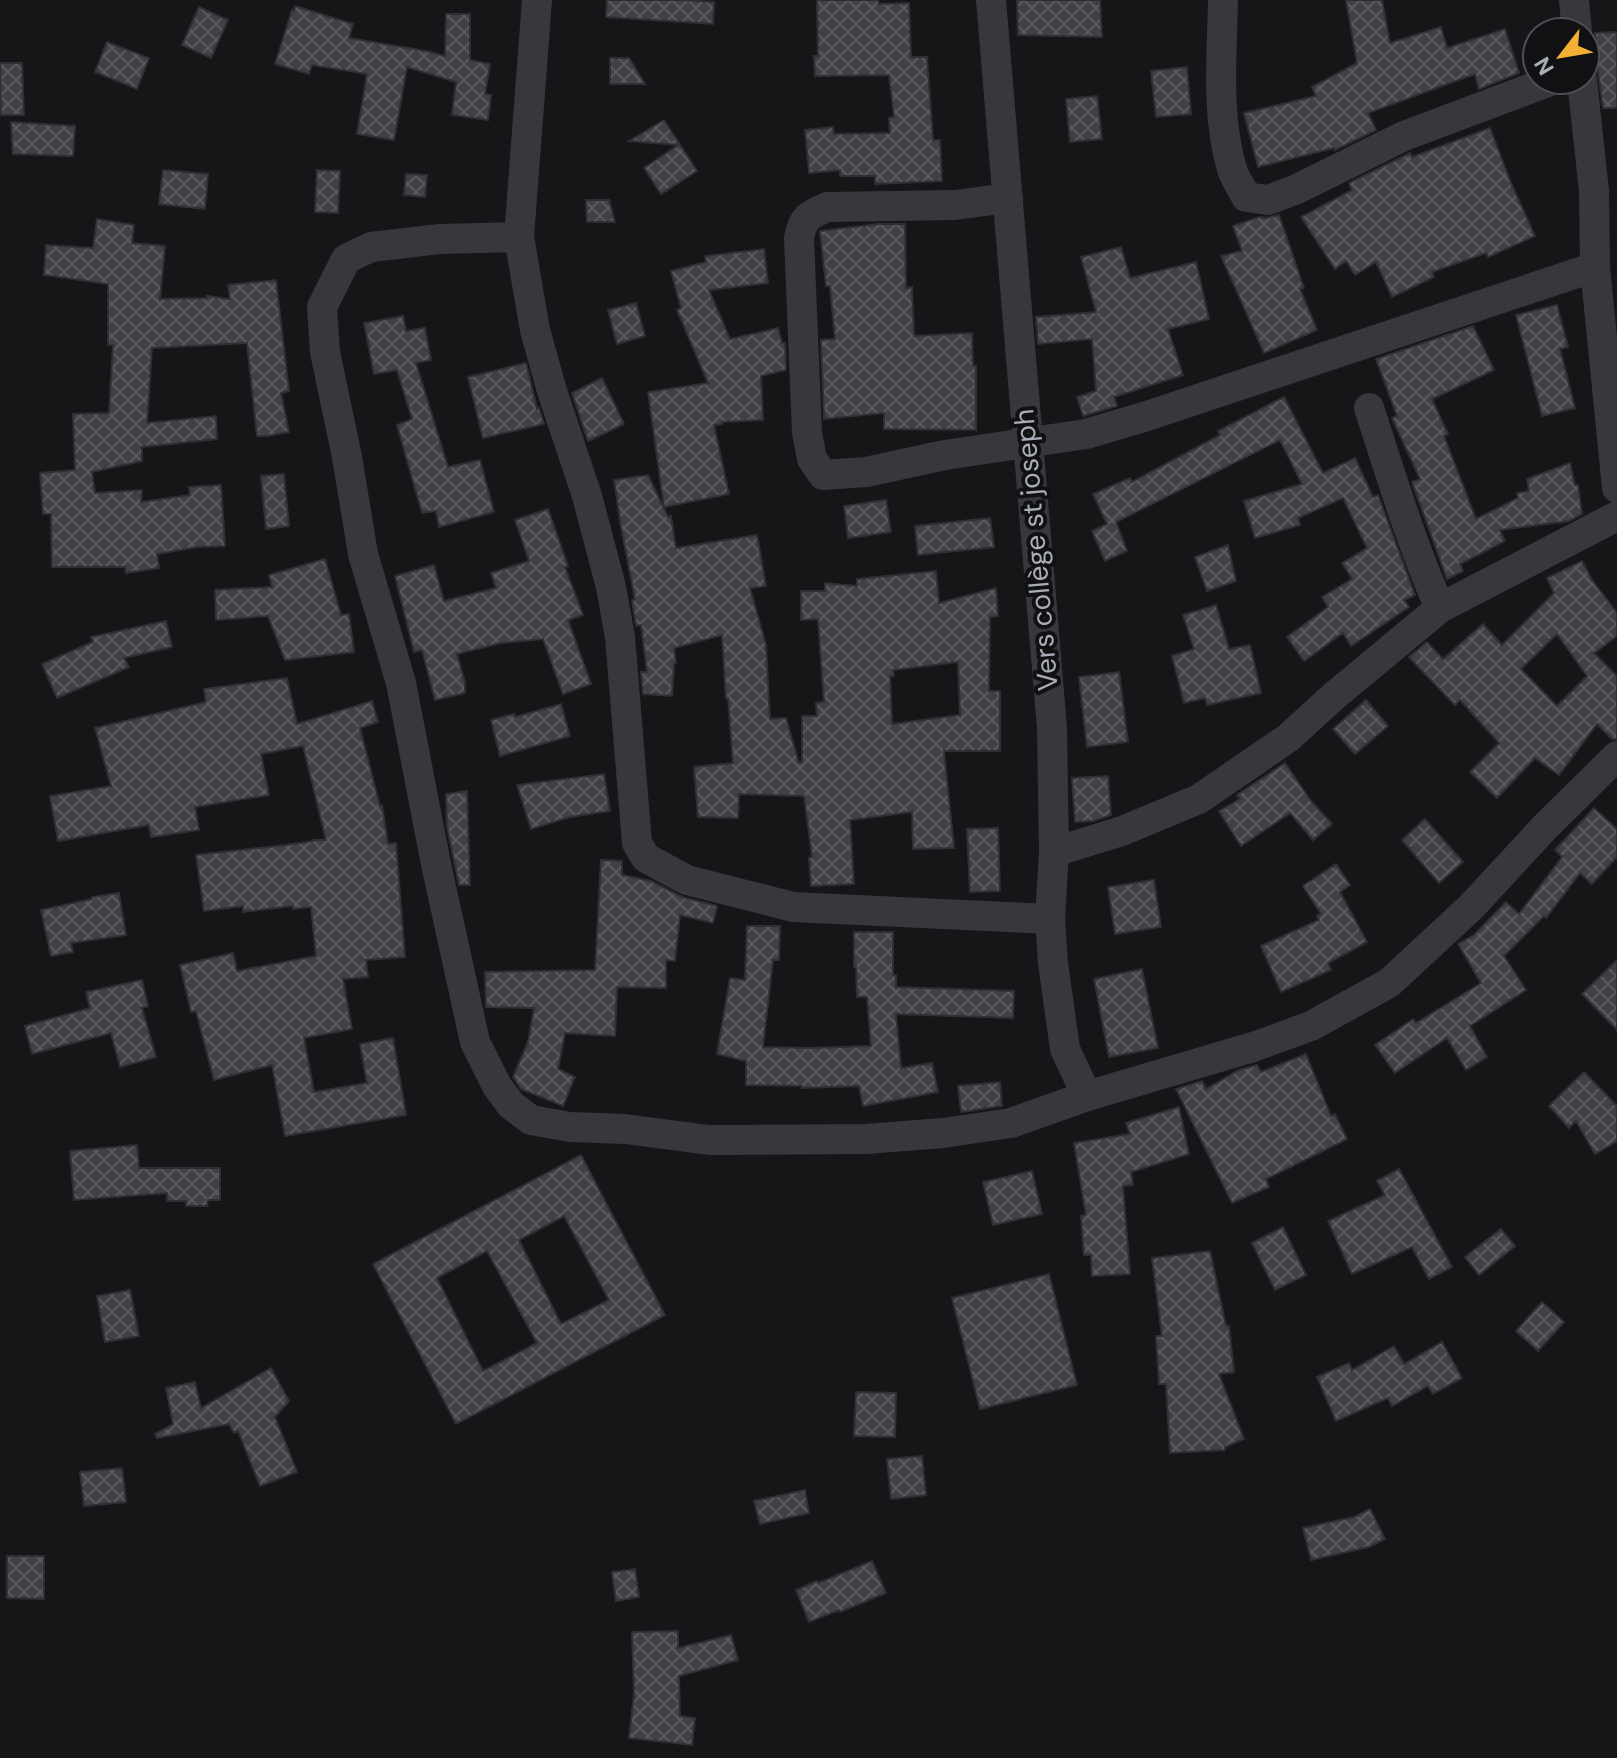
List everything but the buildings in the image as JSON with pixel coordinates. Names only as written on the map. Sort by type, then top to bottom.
[{"type":"street","points":[[537,0],[519,237],[535,330],[552,391],[575,454],[611,587],[620,637],[637,843],[646,858],[687,880],[793,907],[1050,919]]},
{"type":"street","name":"Vers collège st joseph","points":[[991,0],[1052,728],[1054,852],[1050,919],[1053,963],[1065,1049],[1087,1096]]},
{"type":"street","points":[[1223,0],[1223,125],[1233,171],[1246,197],[1268,200],[1297,189],[1404,136],[1521,92]]},
{"type":"street","points":[[1585,96],[1605,190],[1595,267],[1617,488]]},
{"type":"street","points":[[1008,198],[955,205],[827,207],[812,213],[802,223],[799,238],[807,433],[812,459],[823,475],[866,472],[945,455],[1086,434],[1595,267]]},
{"type":"street","points":[[519,237],[440,239],[371,247],[346,259],[322,307],[325,352],[363,554],[401,683],[475,1042],[497,1086],[511,1105],[531,1120],[570,1127],[625,1129],[709,1140],[866,1139],[943,1133],[1011,1123],[1087,1096],[1253,1047],[1311,1026],[1389,983],[1471,907],[1545,827],[1617,756]]},
{"type":"street","points":[[1369,408],[1423,568],[1440,608]]},
{"type":"street","points":[[1054,852],[1122,831],[1199,799],[1288,738],[1440,608],[1617,516]]}]
